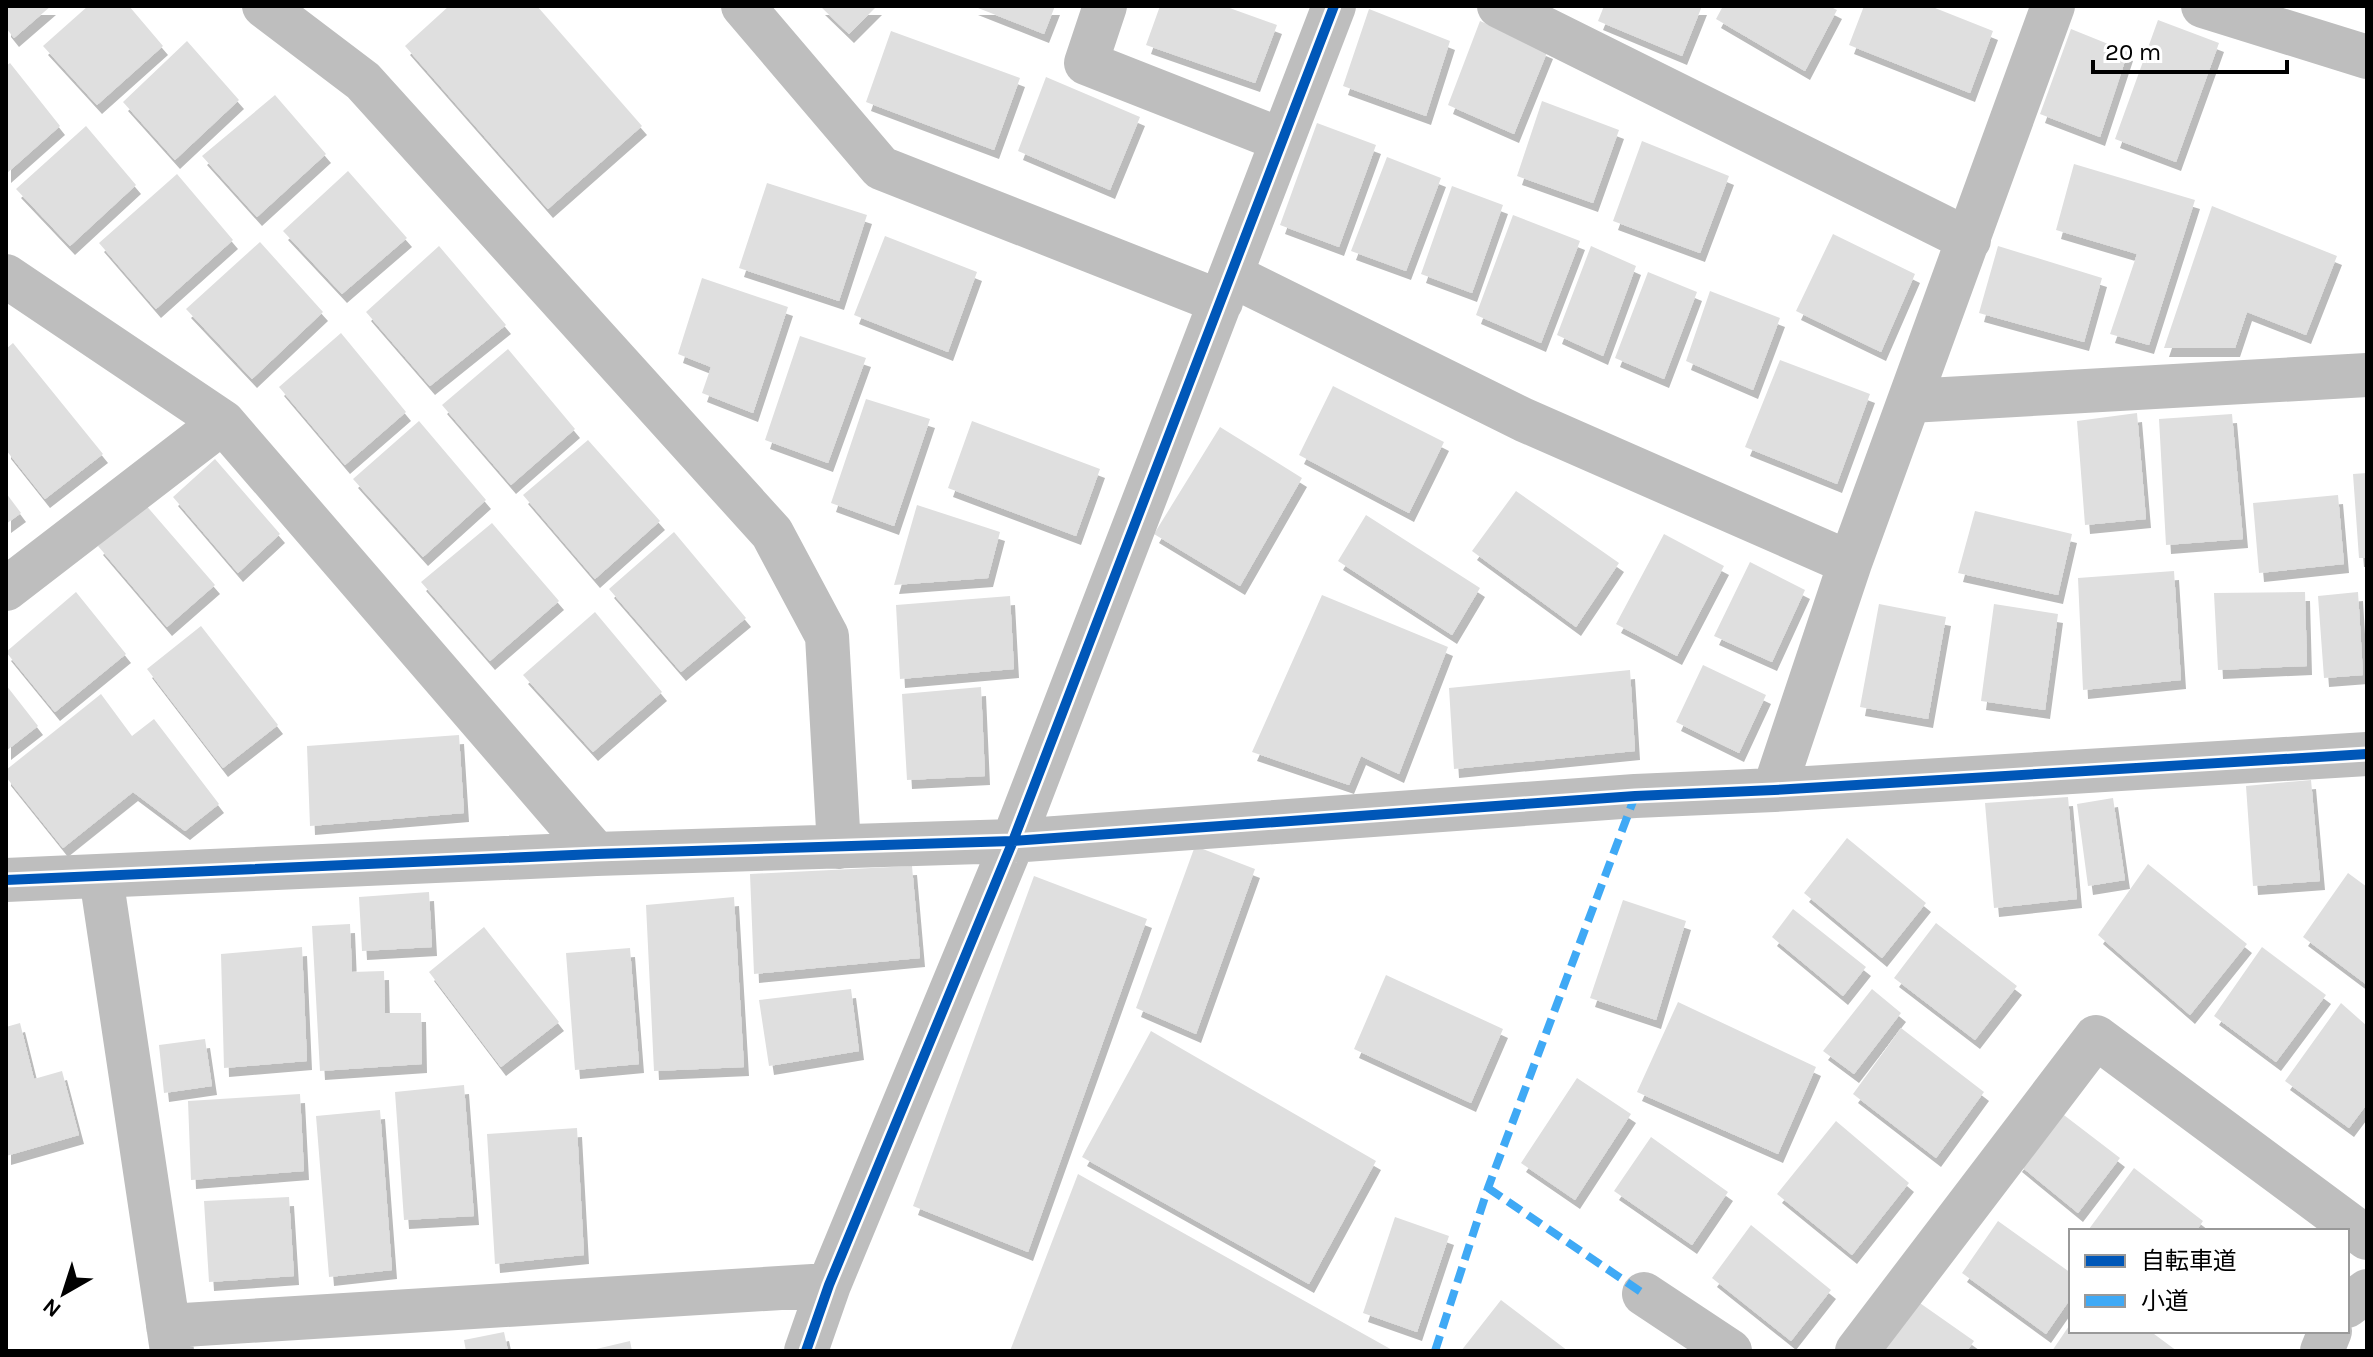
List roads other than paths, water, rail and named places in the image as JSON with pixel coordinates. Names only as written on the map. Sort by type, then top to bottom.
[{"type":"street","points":[[264,6],[363,81],[772,533],[827,636],[839,847]]},
{"type":"street","points":[[743,6],[881,168],[1226,288],[1850,563]]},
{"type":"street","points":[[1105,6],[1086,63],[1282,140]]},
{"type":"street","points":[[806,1351],[829,1285],[1013,841],[1334,6]]},
{"type":"street","points":[[1499,6],[1969,240]]},
{"type":"street","points":[[1774,790],[1850,563],[2053,6]]},
{"type":"street","points":[[2203,6],[2367,57]]},
{"type":"street","points":[[6,276],[223,422],[596,854]]},
{"type":"street","points":[[1910,401],[2367,375]]},
{"type":"street","points":[[6,589],[223,422]]},
{"type":"street","points":[[6,880],[596,854],[1013,841],[1619,797],[2367,754]]},
{"type":"street","points":[[101,877],[170,1339],[829,1285]]},
{"type":"street","points":[[1857,1351],[2096,1037],[2367,1238]]},
{"type":"street","points":[[2349,1304],[2367,1291]]},
{"type":"street","points":[[1644,1294],[1730,1351]]}]
